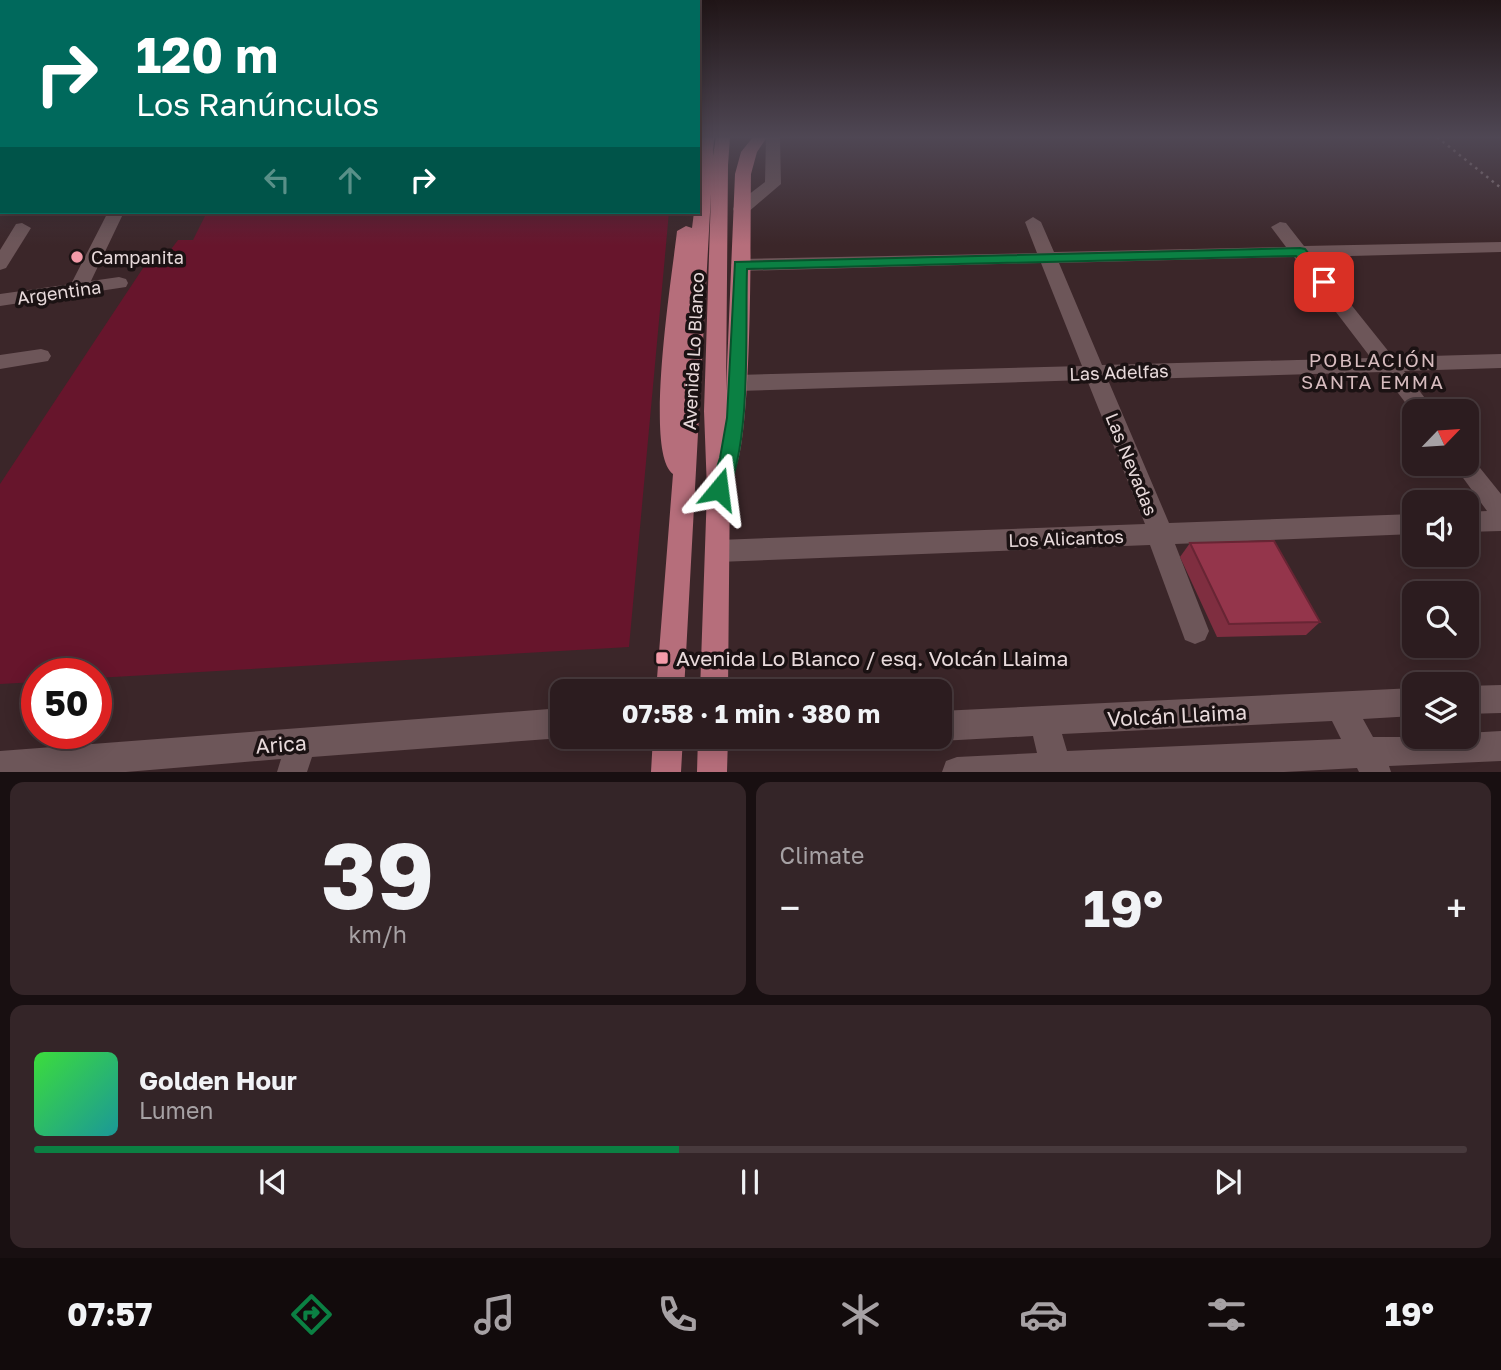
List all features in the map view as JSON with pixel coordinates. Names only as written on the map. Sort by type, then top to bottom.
[{"type":"main road","name":"Avenida Lo Blanco","points":[[708,173],[708,268],[719,489],[714,679]]},
{"type":"main road","name":"Avenida Lo Blanco","points":[[671,679],[684,491],[719,173]]},
{"type":"main road","points":[[719,489],[732,443],[737,383],[744,173]]},
{"type":"main road","points":[[684,491],[673,444],[670,382],[688,214]]},
{"type":"main road","points":[[666,772],[667,749]]},
{"type":"main road","points":[[712,772],[713,749]]},
{"type":"street","points":[[741,209],[767,190],[774,180],[774,173]]},
{"type":"street","points":[[78,289],[115,214]]},
{"type":"street","name":"Las Nevadas","points":[[1033,222],[1161,534],[1163,549],[1195,631]]},
{"type":"street","points":[[1280,227],[1415,399]]},
{"type":"street","points":[[0,264],[22,228]]},
{"type":"street","points":[[740,265],[1501,247]]},
{"type":"street","name":"Argentina","points":[[0,300],[119,283]]},
{"type":"street","points":[[0,362],[41,356]]},
{"type":"street","name":"Las Adelfas","points":[[737,383],[1501,361]]},
{"type":"street","points":[[1473,476],[1501,512]]},
{"type":"street","points":[[1479,522],[1501,521]]},
{"type":"street","name":"Los Alicantos","points":[[718,551],[1402,524]]},
{"type":"street","points":[[1479,700],[1501,699]]},
{"type":"street","name":"Volcán Llaima","points":[[952,726],[1402,702]]},
{"type":"street","points":[[1339,705],[1371,762]]},
{"type":"street","points":[[1044,723],[1056,769]]},
{"type":"street","name":"Arica","points":[[0,766],[550,724]]},
{"type":"street","points":[[292,772],[302,743]]},
{"type":"street","points":[[957,772],[1371,762],[1501,746]]},
{"type":"path","points":[[1483,173],[1501,188]]},
{"type":"shaded area","points":[[206,214],[669,214],[629,647],[112,677],[112,658],[21,658],[21,683],[0,684],[0,484],[153,253],[169,252],[178,240],[193,240]]},
{"type":"building","points":[[1274,541],[1320,622],[1229,624],[1190,543]]},
{"type":"place","name":"Campanita","points":[[77,257]]},
{"type":"place","name":"Avenida Lo Blanco / esq. Volcán Llaima","points":[[662,658]]},
{"type":"district","name":"POBLACIÓN SANTA EMMA","points":[[1373,370]]},
{"type":"route","points":[[719,489],[729,458],[735,418],[740,265],[1300,252],[1324,282]]}]
